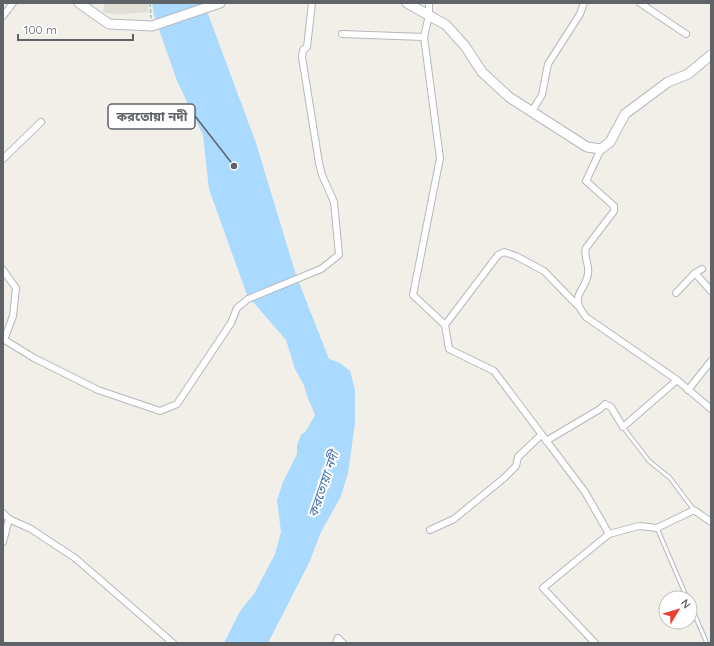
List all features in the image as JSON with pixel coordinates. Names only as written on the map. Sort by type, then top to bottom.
[{"type":"street","points":[[3,16],[13,3]]},
{"type":"street","points":[[79,3],[109,24],[153,26],[220,3]]},
{"type":"street","points":[[3,270],[16,288],[13,316],[3,339],[34,358],[98,390],[160,411],[177,404],[231,323],[238,308],[248,298],[321,269],[339,255],[334,202],[322,175],[319,163],[302,57],[303,50],[307,47],[312,3]]},
{"type":"street","points":[[407,3],[446,25],[465,46],[482,72],[509,97],[587,147],[601,150]]},
{"type":"street","points":[[429,3],[429,15],[424,37],[440,158],[413,295],[445,325],[449,349],[494,371],[585,492],[609,534]]},
{"type":"street","points":[[532,111],[542,95],[548,64],[580,14],[584,3]]},
{"type":"street","points":[[640,3],[686,34]]},
{"type":"street","points":[[342,34],[424,37]]},
{"type":"street","points":[[578,306],[577,298],[589,273],[586,248],[614,212],[614,206],[586,181],[601,150],[610,142],[625,114],[668,82],[688,74],[711,55]]},
{"type":"street","points":[[3,159],[41,122]]},
{"type":"street","points":[[445,325],[498,255],[504,252],[516,256],[544,271],[578,306],[586,317],[677,380],[711,410]]},
{"type":"street","points":[[676,293],[695,273],[702,269]]},
{"type":"street","points":[[695,273],[711,291]]},
{"type":"street","points":[[688,390],[711,361]]},
{"type":"street","points":[[546,441],[605,404],[611,407],[623,427],[677,380]]},
{"type":"street","points":[[430,530],[454,519],[504,478],[516,466],[518,457],[541,435]]},
{"type":"street","points":[[595,643],[543,588],[609,534],[639,526],[657,528],[694,510],[711,522]]},
{"type":"street","points":[[3,513],[9,519],[31,530],[75,558],[173,643]]},
{"type":"street","points":[[3,542],[9,519]]},
{"type":"street","points":[[336,643],[338,638],[343,643]]},
{"type":"lane","points":[[623,427],[649,461],[670,478],[694,510]]},
{"type":"lane","points":[[657,528],[684,590]]},
{"type":"lane","points":[[698,622],[706,641]]},
{"type":"path","points":[[150,3],[153,26]]},
{"type":"shaded area","points":[[105,3],[148,3],[148,12],[110,14],[103,12]]},
{"type":"water","points":[[152,3],[204,3],[256,143],[296,275],[329,359],[340,363],[350,371],[355,390],[355,423],[348,473],[341,496],[320,534],[310,561],[268,643],[224,643],[240,611],[254,594],[275,554],[281,532],[277,500],[283,482],[297,454],[297,445],[301,435],[306,431],[315,415],[304,385],[295,369],[286,340],[247,295],[209,189],[203,135],[177,81],[154,15]]},
{"type":"place","name":"করতোয়া নদী","points":[[234,166]]}]
